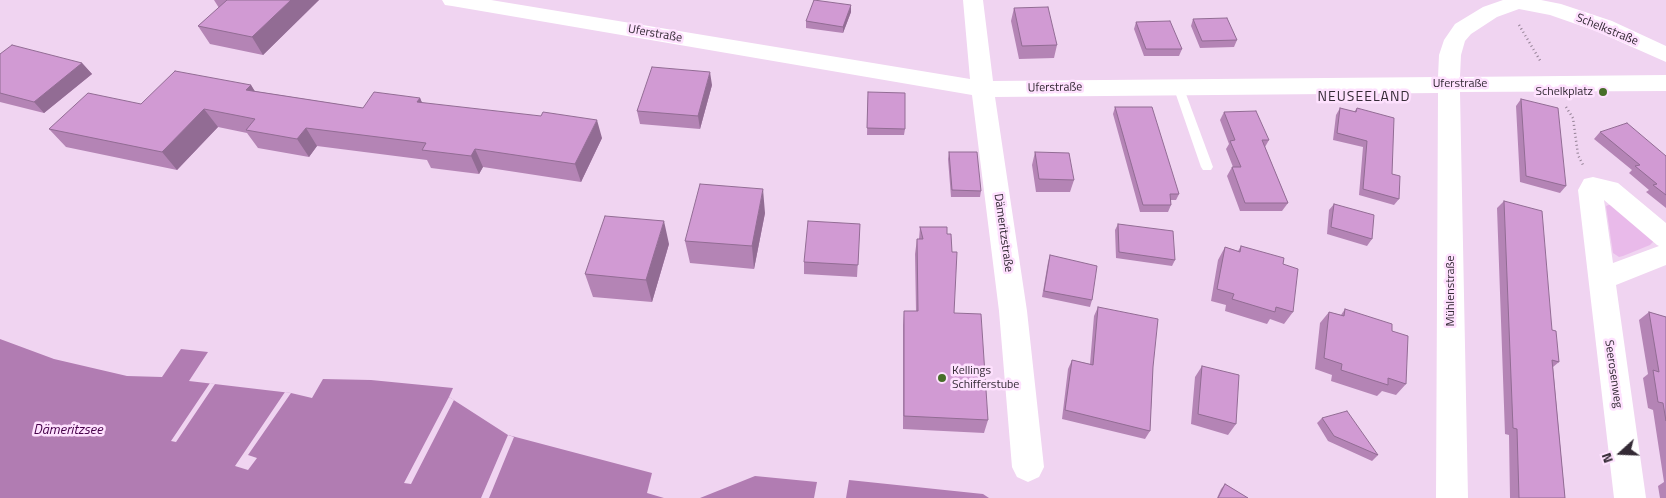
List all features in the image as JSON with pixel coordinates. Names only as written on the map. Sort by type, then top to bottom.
[{"type":"street","name":"Uferstraße","points":[[452,0],[984,89],[1449,84],[1666,84]]},
{"type":"street","name":"Dämeritzstraße","points":[[973,0],[1013,312],[1028,467]]},
{"type":"street","name":"Schelkstraße","points":[[1513,2],[1554,9],[1604,26],[1666,55]]},
{"type":"street","points":[[1449,84],[1450,56],[1455,40],[1463,29],[1490,12],[1513,2]]},
{"type":"street","name":"Mühlenstraße","points":[[1449,84],[1452,498]]},
{"type":"street","points":[[1593,186],[1609,190],[1666,238]]},
{"type":"street","name":"Seerosenweg","points":[[1593,186],[1590,190],[1630,498]]},
{"type":"street","points":[[1601,279],[1666,254]]},
{"type":"lane","points":[[1178,86],[1207,167]]},
{"type":"path","points":[[1513,2],[1514,16],[1542,64]]},
{"type":"path","points":[[1564,104],[1572,118],[1578,155],[1593,186]]},
{"type":"shaded area","points":[[1611,204],[1654,241],[1650,245],[1623,256],[1619,257],[1613,253],[1606,206]]},
{"type":"water","name":"Dämeritzsee","points":[[0,339],[54,359],[127,376],[162,377],[181,349],[208,352],[189,381],[291,393],[312,398],[323,379],[371,380],[453,388],[449,397],[508,435],[652,473],[647,493],[664,498],[0,498]]},
{"type":"water","points":[[755,476],[817,482],[814,498],[700,498]]},
{"type":"water","points":[[849,480],[983,494],[989,498],[846,498]]},
{"type":"pier","points":[[210,383],[215,384],[176,442],[171,441]]},
{"type":"pier","points":[[285,392],[291,393],[248,455],[257,458],[248,470],[235,466]]},
{"type":"pier","points":[[449,397],[454,400],[411,484],[404,483]]},
{"type":"pier","points":[[508,435],[514,437],[489,498],[481,498]]},
{"type":"building","points":[[227,0],[291,0],[252,37],[198,26]]},
{"type":"building","points":[[814,0],[851,5],[843,27],[806,21]]},
{"type":"building","points":[[1048,7],[1057,45],[1022,46],[1014,8]]},
{"type":"building","points":[[1227,18],[1237,40],[1202,41],[1193,19]]},
{"type":"building","points":[[1170,21],[1182,49],[1146,49],[1136,22]]},
{"type":"building","points":[[12,45],[82,63],[34,102],[0,93],[0,54]]},
{"type":"building","points":[[652,67],[710,72],[698,116],[637,111]]},
{"type":"building","points":[[175,71],[251,85],[246,90],[363,108],[374,92],[420,98],[417,102],[541,116],[543,112],[597,120],[575,164],[475,149],[471,156],[422,150],[426,143],[306,128],[297,139],[246,130],[255,119],[204,109],[162,152],[49,129],[88,93],[141,104]]},
{"type":"building","points":[[868,92],[905,93],[905,129],[867,128]]},
{"type":"building","points":[[1521,99],[1558,108],[1566,186],[1526,176]]},
{"type":"building","points":[[1115,107],[1152,107],[1179,194],[1170,194],[1171,205],[1143,205]]},
{"type":"building","points":[[1340,108],[1356,112],[1357,108],[1394,118],[1392,174],[1400,176],[1399,199],[1363,189],[1367,141],[1337,133]]},
{"type":"building","points":[[1256,111],[1269,140],[1262,140],[1288,203],[1245,203],[1232,167],[1241,167],[1230,141],[1235,140],[1224,112]]},
{"type":"building","points":[[1627,123],[1666,156],[1666,195],[1653,185],[1657,184],[1635,166],[1640,165],[1600,132]]},
{"type":"building","points":[[949,152],[977,152],[981,191],[952,190]]},
{"type":"building","points":[[1035,152],[1069,153],[1074,180],[1039,179]]},
{"type":"building","points":[[700,184],[763,189],[752,246],[685,241]]},
{"type":"building","points":[[1504,201],[1542,211],[1552,330],[1556,331],[1559,362],[1552,360],[1565,498],[1519,498],[1517,429],[1513,428]]},
{"type":"building","points":[[1334,204],[1374,215],[1372,239],[1331,227]]},
{"type":"building","points":[[605,216],[664,221],[646,280],[585,274]]},
{"type":"building","points":[[808,221],[860,224],[858,265],[804,262]]},
{"type":"building","points":[[1118,224],[1173,231],[1175,260],[1119,252]]},
{"type":"building","name":"Kellings Schifferstube","points":[[920,227],[947,227],[947,234],[951,234],[952,252],[957,252],[954,313],[981,314],[988,420],[904,416],[904,311],[918,311],[917,239],[923,239]]},
{"type":"building","points":[[1241,246],[1284,258],[1283,264],[1298,269],[1293,312],[1276,307],[1275,312],[1232,299],[1234,294],[1217,289],[1225,247],[1240,252]]},
{"type":"building","points":[[1050,255],[1097,266],[1092,300],[1044,291]]},
{"type":"building","points":[[1098,307],[1158,319],[1153,367],[1150,431],[1065,410],[1072,360],[1093,365]]},
{"type":"building","points":[[1345,309],[1392,324],[1392,331],[1408,336],[1406,384],[1388,378],[1388,385],[1341,370],[1342,364],[1324,358],[1329,312],[1344,316]]},
{"type":"building","points":[[1649,312],[1666,317],[1666,421],[1663,403],[1658,402],[1653,370],[1659,372]]},
{"type":"building","points":[[1202,366],[1239,375],[1236,424],[1198,414]]},
{"type":"building","points":[[1347,411],[1378,455],[1334,436],[1322,418]]},
{"type":"building","points":[[1225,484],[1248,498],[1218,498]]},
{"type":"place","name":"Schelkplatz","points":[[1603,92]]},
{"type":"place","name":"Kellings Schifferstube","points":[[942,378]]},
{"type":"district","name":"NEUSEELAND","points":[[1364,98]]}]
